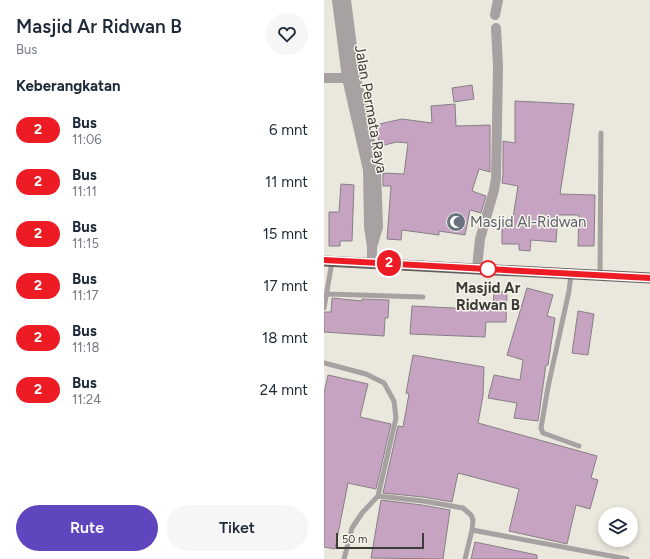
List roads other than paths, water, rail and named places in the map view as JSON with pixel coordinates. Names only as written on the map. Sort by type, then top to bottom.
[{"type":"highway","points":[[328,261],[372,262],[650,278]]},
{"type":"street","name":"Jalan Permata Raya","points":[[337,0],[347,78],[368,170],[369,227],[372,246]]},
{"type":"street","points":[[346,0],[356,78],[376,169],[378,227],[372,246],[372,262]]},
{"type":"street","points":[[495,15],[498,0]]},
{"type":"street","points":[[477,268],[480,239],[496,178],[498,67],[496,28]]},
{"type":"street","points":[[324,78],[347,78]]},
{"type":"lane","points":[[600,275],[601,133]]},
{"type":"lane","points":[[324,308],[327,294],[328,261]]},
{"type":"lane","points":[[572,274],[548,387],[541,428],[543,433],[580,446]]},
{"type":"lane","points":[[327,294],[423,297]]},
{"type":"lane","points":[[324,363],[366,374],[384,383],[394,401],[396,418],[378,496],[362,513],[352,528],[344,559]]},
{"type":"lane","points":[[378,496],[423,501],[463,508],[471,515],[473,520],[465,559]]},
{"type":"lane","points":[[472,530],[627,559]]},
{"type":"place","name":"Masjid Al-Ridwan","points":[[456,222]]},
{"type":"place","name":"Masjid Ar Ridwan B","points":[[488,269]]}]
